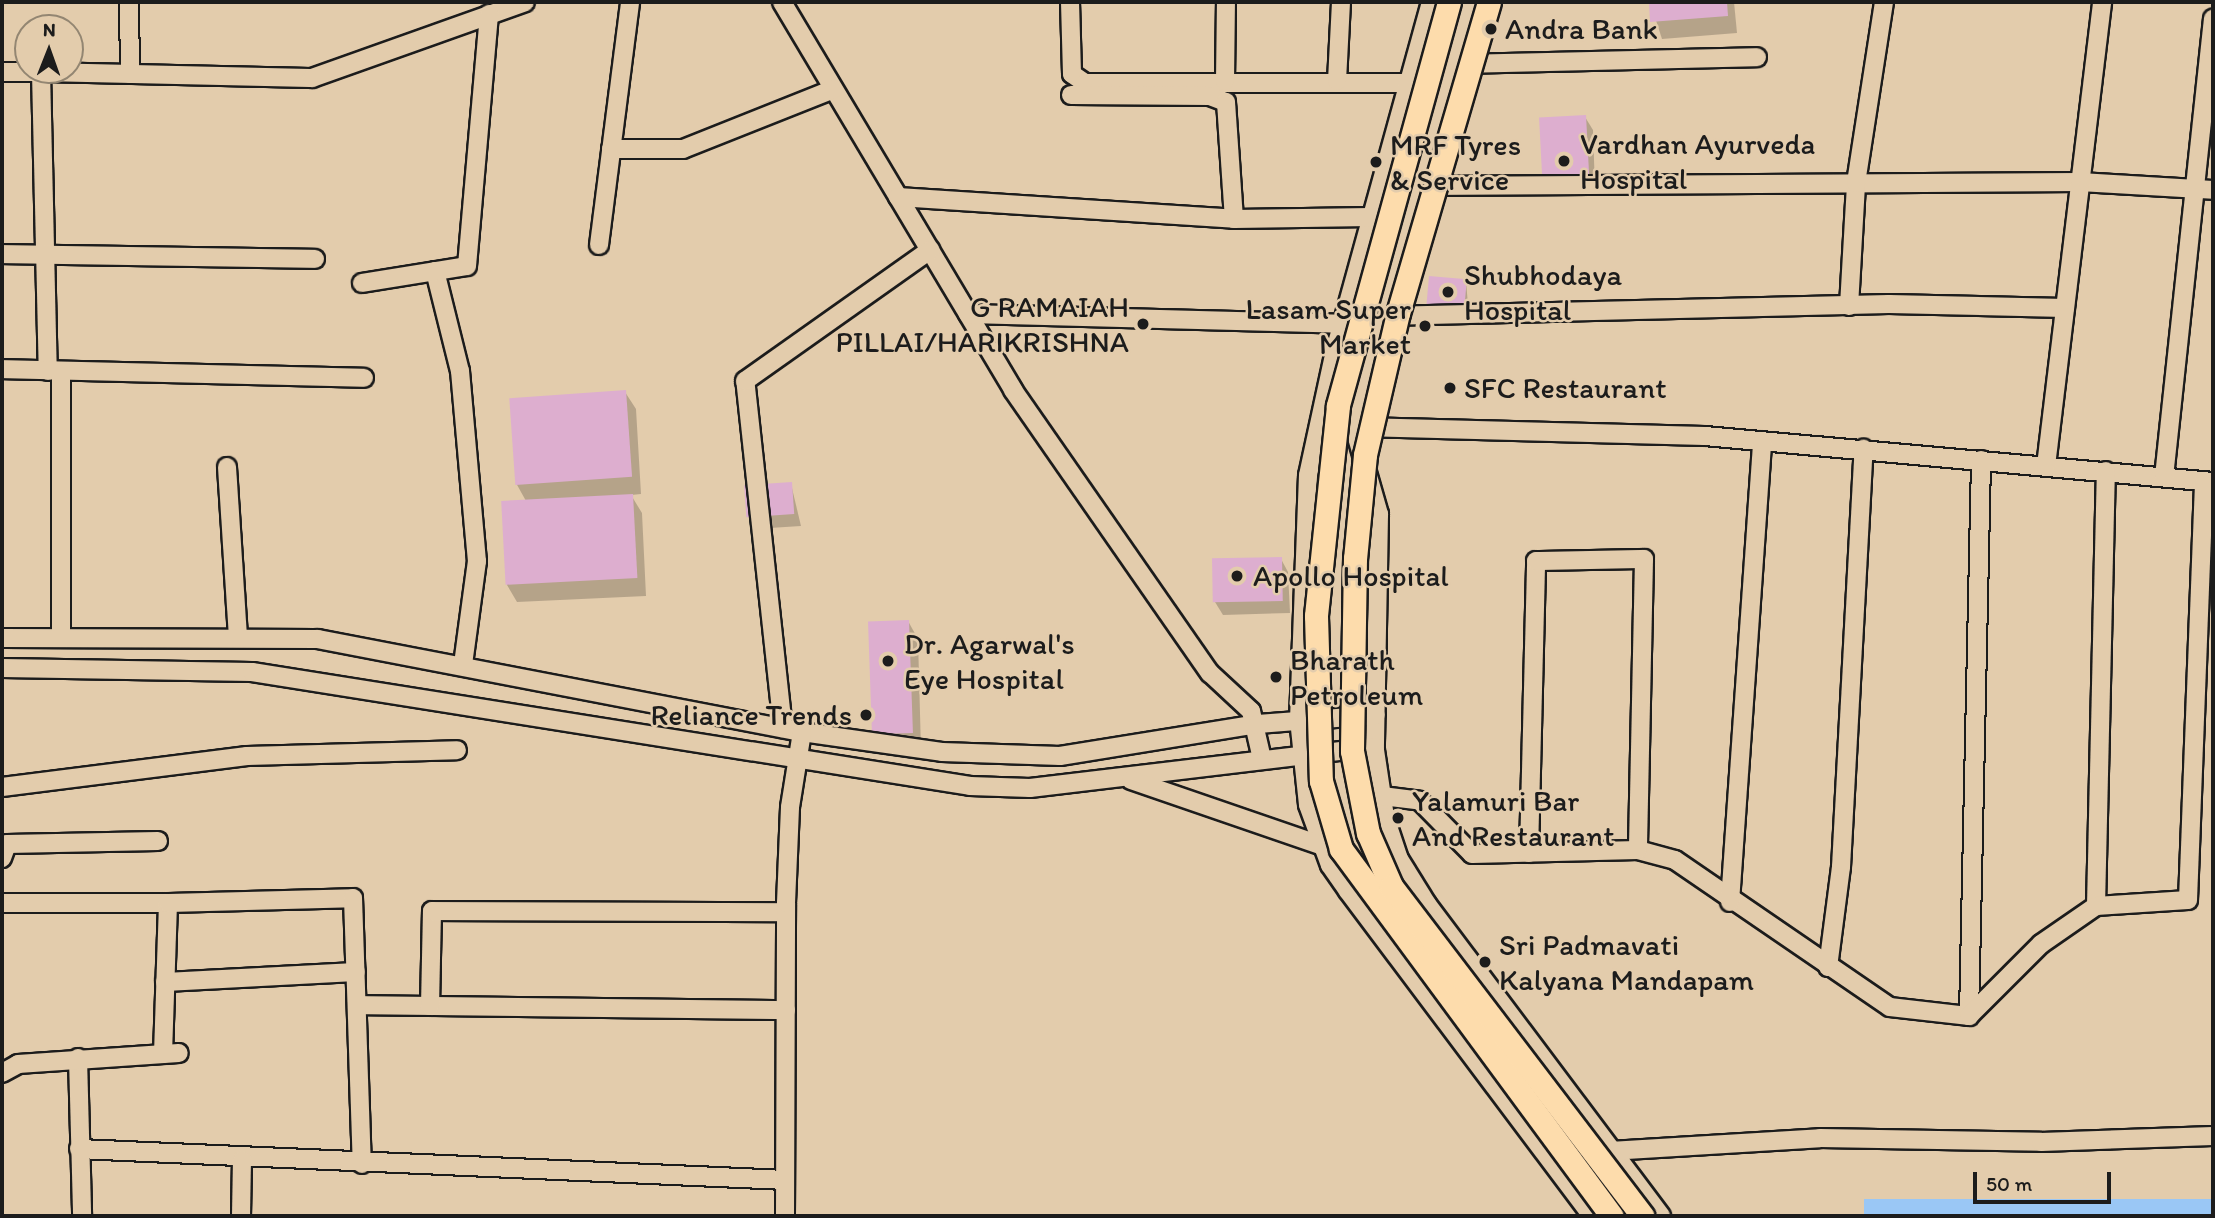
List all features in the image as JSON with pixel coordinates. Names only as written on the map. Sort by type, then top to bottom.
[{"type":"main road","points":[[1449,2],[1338,406],[1316,616],[1320,769],[1341,849],[1612,1216]]},
{"type":"main road","points":[[1489,2],[1398,313],[1365,455],[1354,558],[1352,751],[1368,833],[1391,886],[1642,1216]]},
{"type":"street","points":[[129,2],[130,74]]},
{"type":"street","points":[[84,73],[312,78],[524,2]]},
{"type":"street","points":[[599,245],[629,2]]},
{"type":"street","points":[[782,2],[1013,390],[1210,673],[1258,724],[1262,759]]},
{"type":"street","points":[[1070,2],[1072,74],[1085,83],[1337,80],[1408,83]]},
{"type":"street","points":[[1225,81],[1226,2]]},
{"type":"street","points":[[1337,80],[1341,2]]},
{"type":"street","points":[[1430,2],[1342,324],[1308,475],[1299,719],[1308,805],[1323,846],[1348,891],[1592,1216]]},
{"type":"street","points":[[1469,2],[1381,317],[1354,427],[1379,514],[1375,747],[1382,796],[1399,859],[1427,904],[1661,1216]]},
{"type":"street","points":[[1849,306],[1856,183],[1884,2]]},
{"type":"street","points":[[2046,466],[2102,2]]},
{"type":"street","points":[[362,283],[467,265],[489,14]]},
{"type":"street","points":[[2164,477],[2206,189],[2213,19]]},
{"type":"street","points":[[1452,64],[1757,57]]},
{"type":"street","points":[[41,84],[43,254],[55,371],[61,638]]},
{"type":"street","points":[[611,149],[683,149],[834,89]]},
{"type":"street","points":[[1071,95],[1210,96],[1226,102],[1234,219]]},
{"type":"street","points":[[1417,187],[2080,182],[2206,189]]},
{"type":"street","points":[[898,197],[1234,219],[1371,217]]},
{"type":"street","points":[[783,728],[745,381],[930,250]]},
{"type":"street","points":[[2,254],[315,259]]},
{"type":"street","points":[[435,271],[460,371],[477,561],[463,665]]},
{"type":"street","points":[[1381,317],[1849,306],[2065,308]]},
{"type":"street","points":[[968,314],[1342,324]]},
{"type":"street","points":[[2,369],[365,378]]},
{"type":"street","points":[[1354,427],[1762,441],[2209,481],[2188,900],[2096,906],[2041,944],[1969,1016]]},
{"type":"street","points":[[1730,902],[1762,441]]},
{"type":"street","points":[[1828,967],[1841,867],[1864,449]]},
{"type":"street","points":[[1969,1016],[1981,460]]},
{"type":"street","points":[[227,467],[238,638]]},
{"type":"street","points":[[2096,906],[2106,471]]},
{"type":"street","points":[[1529,853],[1536,561],[1644,559],[1638,850]]},
{"type":"street","points":[[2,638],[318,639],[802,732],[943,752],[1060,756],[1258,724],[1376,715]]},
{"type":"street","points":[[2,668],[252,672],[797,762],[970,786],[1125,778],[1375,747]]},
{"type":"street","points":[[785,1216],[786,912],[797,762],[802,732]]},
{"type":"street","points":[[2,787],[247,756],[457,750]]},
{"type":"street","points":[[1125,778],[1323,846]]},
{"type":"street","points":[[1382,796],[1420,801],[1472,854],[1638,850],[1675,860],[1730,902],[1890,1007],[1969,1016]]},
{"type":"street","points":[[2,826],[4,851],[158,841]]},
{"type":"street","points":[[2,903],[168,904],[353,898],[362,1164]]},
{"type":"street","points":[[2,1073],[18,1064],[171,1053],[165,982],[168,904]]},
{"type":"street","points":[[430,1006],[432,911],[786,912]]},
{"type":"street","points":[[165,982],[356,972]]},
{"type":"street","points":[[356,1005],[786,1010]]},
{"type":"street","points":[[78,1058],[82,1216]]},
{"type":"street","points":[[1610,1151],[1820,1138],[2041,1142],[2213,1136]]},
{"type":"street","points":[[79,1149],[242,1160],[785,1180]]},
{"type":"street","points":[[241,1216],[242,1160]]},
{"type":"water","points":[[1864,1199],[2213,1199],[2213,1216],[1864,1216]]},
{"type":"building","points":[[1649,2],[1727,2],[1728,16],[1650,22]]},
{"type":"building","points":[[1586,115],[1589,177],[1542,179],[1539,117]]},
{"type":"building","points":[[1429,276],[1467,279],[1464,309],[1426,306]]},
{"type":"building","points":[[626,390],[632,477],[515,485],[509,398]]},
{"type":"building","points":[[792,482],[794,514],[746,517],[744,485]]},
{"type":"building","points":[[633,494],[637,578],[506,585],[501,501]]},
{"type":"building","points":[[1282,557],[1283,601],[1213,602],[1212,558]]},
{"type":"building","points":[[909,620],[913,733],[872,734],[868,621]]},
{"type":"place","name":"Andra Bank","points":[[1491,29]]},
{"type":"place","name":"Vardhan Ayurveda Hospital","points":[[1564,161]]},
{"type":"place","name":"MRF Tyres & Service","points":[[1376,162]]},
{"type":"place","name":"Shubhodaya Hospital","points":[[1448,292]]},
{"type":"place","name":"G RAMAIAH PILLAI/HARIKRISHNA","points":[[1143,324]]},
{"type":"place","name":"Lasam Super Market","points":[[1425,326]]},
{"type":"place","name":"SFC Restaurant","points":[[1450,388]]},
{"type":"place","name":"Apollo Hospital","points":[[1237,576]]},
{"type":"place","name":"Dr. Agarwal's Eye Hospital","points":[[888,661]]},
{"type":"place","name":"Bharath Petroleum","points":[[1276,677]]},
{"type":"place","name":"Reliance Trends","points":[[866,715]]},
{"type":"place","name":"Yalamuri Bar And Restaurant","points":[[1398,818]]},
{"type":"place","name":"Sri Padmavati Kalyana Mandapam","points":[[1485,962]]}]
